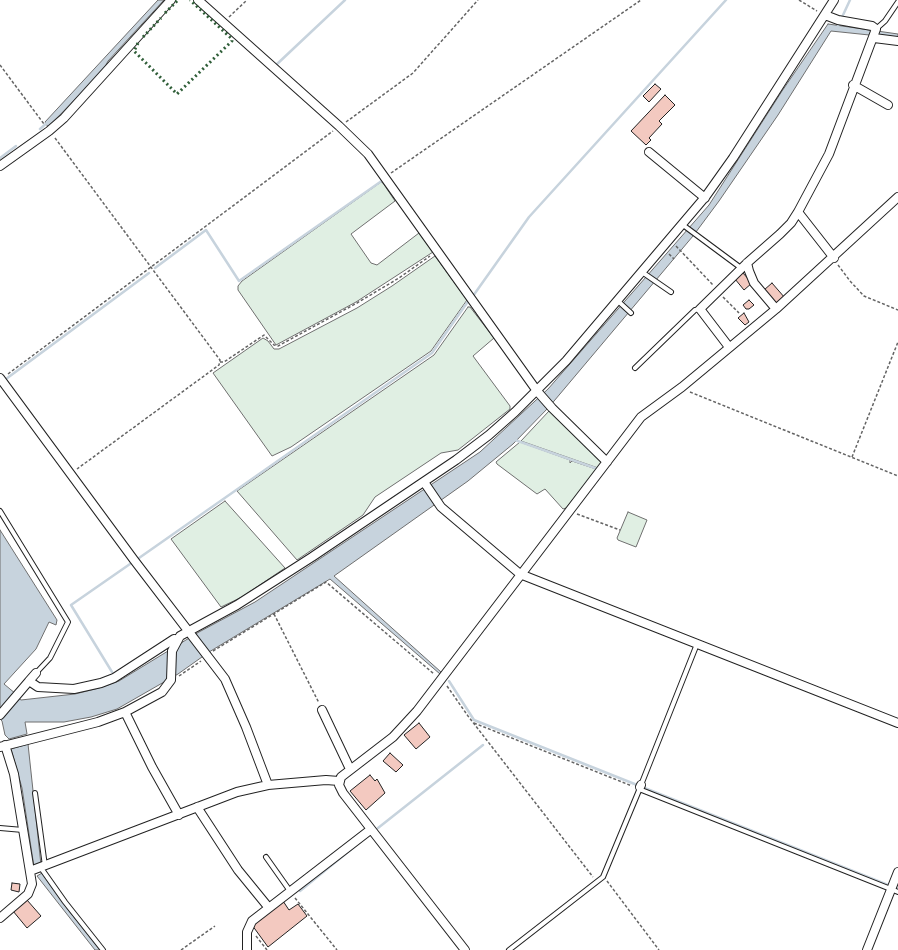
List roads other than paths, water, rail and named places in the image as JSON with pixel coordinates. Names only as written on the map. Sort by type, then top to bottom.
[{"type":"street","points":[[0,166],[49,131],[64,118],[171,0]]},
{"type":"street","points":[[198,0],[340,126],[368,154],[539,393],[552,408],[607,462]]},
{"type":"street","points":[[0,918],[28,894],[38,869],[24,830],[14,774],[5,745],[98,722],[125,712],[162,692],[170,681],[172,651],[176,642],[244,601],[425,484],[489,436],[539,393],[684,226],[733,158],[826,15],[834,0]]},
{"type":"street","points":[[729,347],[700,309],[744,266],[780,234],[791,223],[798,212],[829,154],[853,85],[875,33],[872,26],[838,20],[826,15]]},
{"type":"street","points":[[875,33],[898,41]]},
{"type":"street","points":[[853,85],[888,105]]},
{"type":"street","points":[[649,152],[705,198]]},
{"type":"street","points":[[465,950],[370,830],[343,793],[339,781],[343,773],[393,737],[641,417],[682,387],[776,309],[834,258],[898,197]]},
{"type":"street","points":[[798,212],[834,258]]},
{"type":"street","points":[[744,266],[749,271],[754,283],[776,309]]},
{"type":"street","points":[[0,379],[225,679],[235,700],[268,785]]},
{"type":"street","points":[[425,484],[439,503],[520,574],[898,723]]},
{"type":"street","points":[[29,681],[38,687],[74,689],[101,683],[114,678],[174,639],[176,642]]},
{"type":"street","points":[[0,715],[36,673]]},
{"type":"street","points":[[322,710],[350,769]]},
{"type":"street","points":[[125,712],[152,768],[179,815]]},
{"type":"street","points":[[38,869],[237,792],[268,785],[326,780],[339,781]]},
{"type":"street","points":[[197,808],[238,870],[269,908]]},
{"type":"street","points":[[247,950],[248,926],[252,922],[370,830]]},
{"type":"street","points":[[867,950],[894,891],[898,872]]},
{"type":"lane","points":[[875,33],[898,2]]},
{"type":"lane","points":[[684,226],[695,235],[744,266]]},
{"type":"lane","points":[[644,273],[671,292]]},
{"type":"lane","points":[[619,302],[630,312]]},
{"type":"lane","points":[[635,368],[695,310],[700,309]]},
{"type":"lane","points":[[0,511],[68,622],[50,658],[36,673]]},
{"type":"lane","points":[[509,950],[604,876],[698,644]]},
{"type":"lane","points":[[640,787],[894,891]]},
{"type":"lane","points":[[35,794],[38,869],[103,950]]},
{"type":"lane","points":[[0,828],[24,830]]},
{"type":"lane","points":[[266,857],[290,892]]},
{"type":"waterway","points":[[276,65],[345,0]]},
{"type":"waterway","points":[[473,296],[529,217],[726,0]]},
{"type":"waterway","points":[[837,28],[850,0]]},
{"type":"waterway","points":[[40,129],[48,122]]},
{"type":"waterway","points":[[0,158],[16,146]]},
{"type":"waterway","points":[[155,268],[206,230],[239,281],[383,180]]},
{"type":"waterway","points":[[6,379],[149,273]]},
{"type":"waterway","points":[[139,558],[432,353],[469,300]]},
{"type":"waterway","points":[[515,440],[598,469]]},
{"type":"waterway","points":[[112,672],[71,605],[130,564]]},
{"type":"waterway","points":[[449,681],[474,720],[888,885]]},
{"type":"waterway","points":[[378,828],[483,745]]},
{"type":"waterway","points":[[300,891],[354,847]]}]
